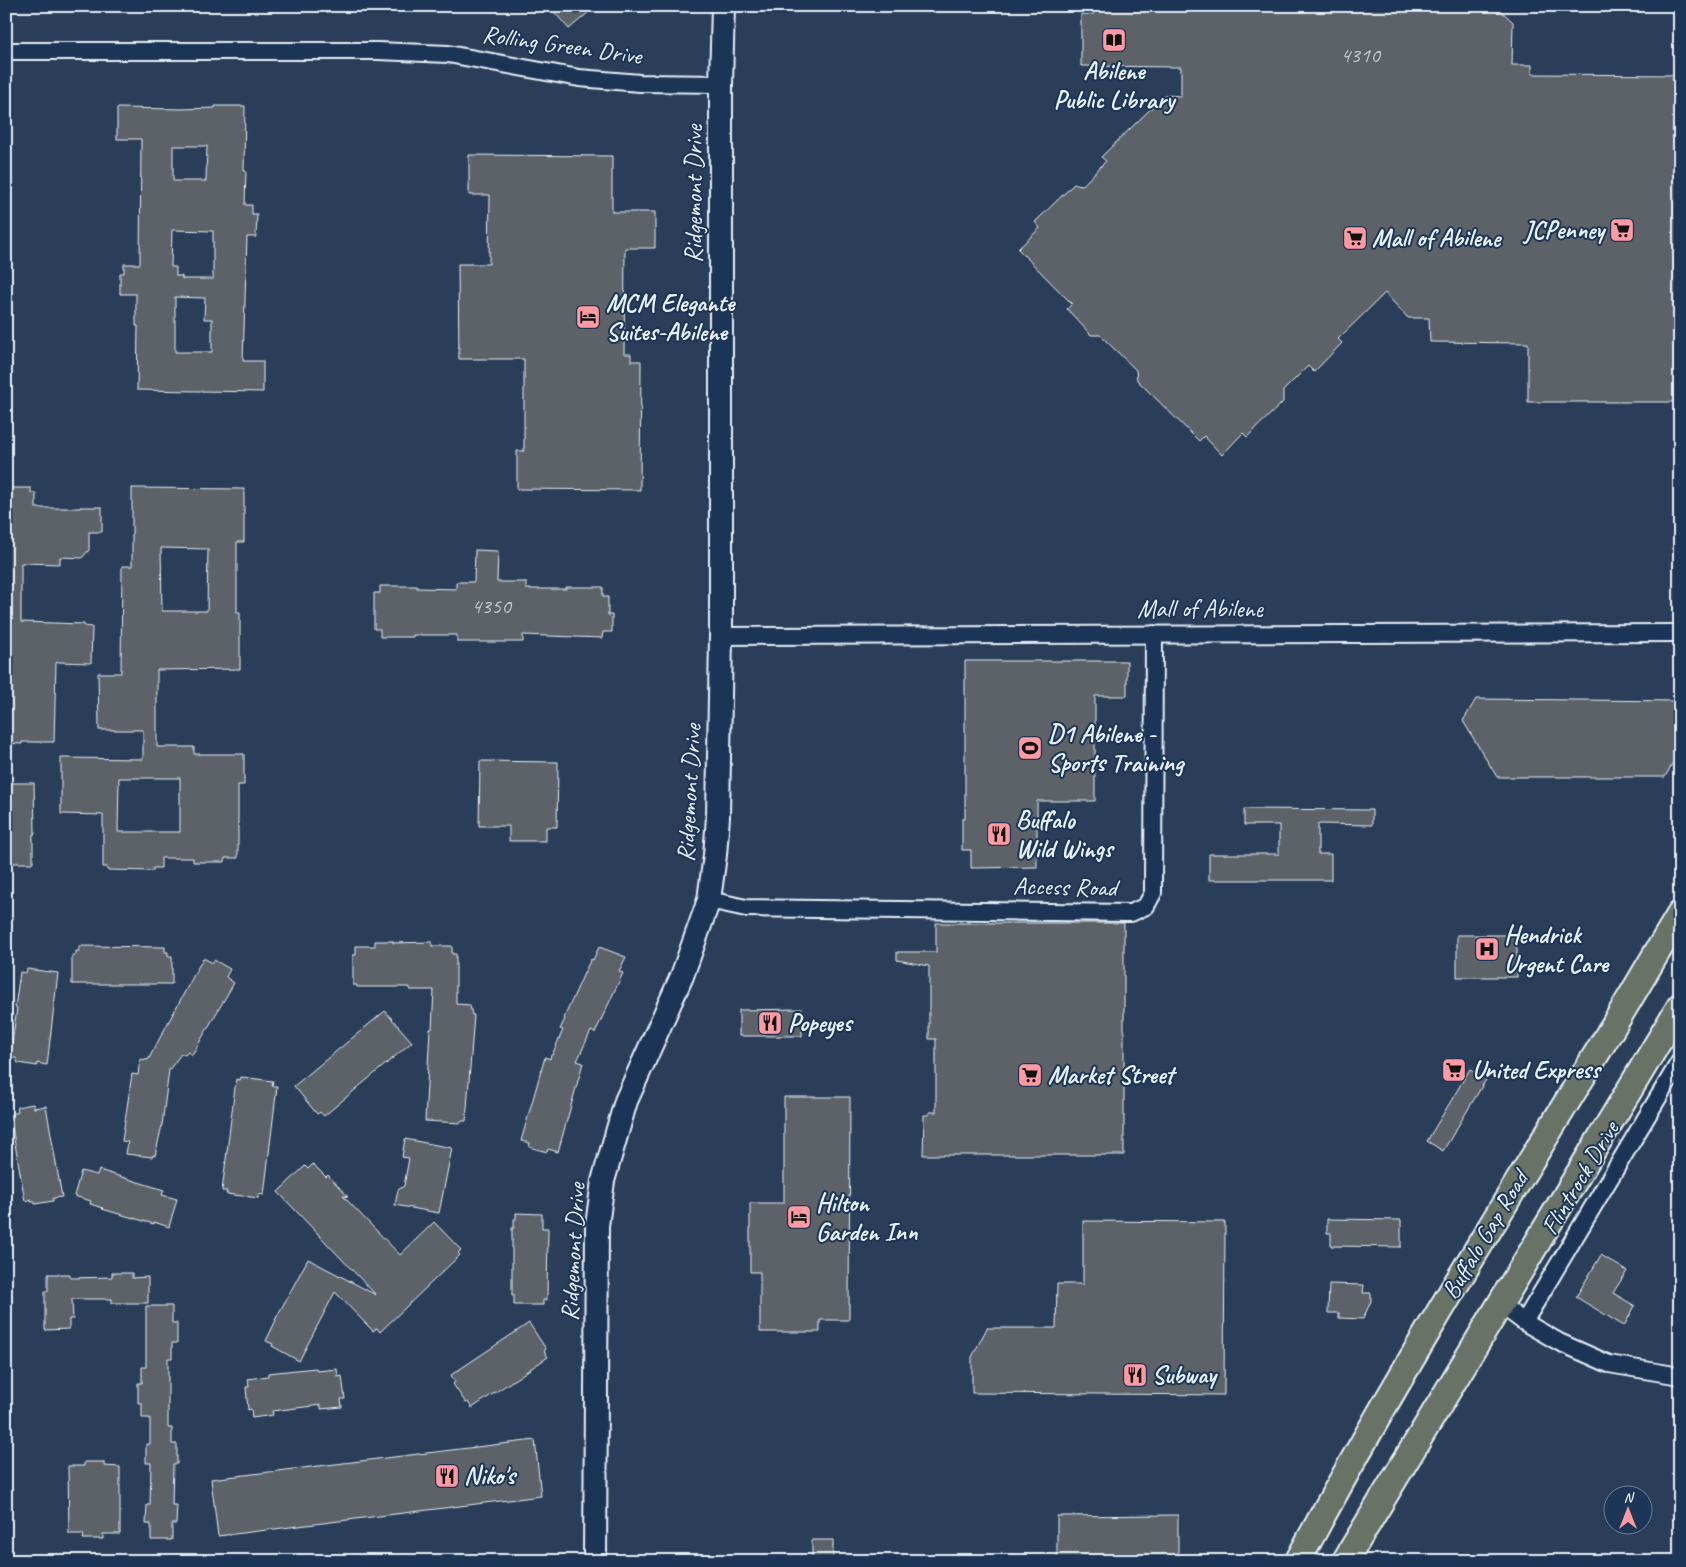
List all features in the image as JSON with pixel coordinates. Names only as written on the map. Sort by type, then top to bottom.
[{"type":"main road","name":"Buffalo Gap Road","points":[[1298,1561],[1348,1467],[1526,1167],[1680,914]]},
{"type":"main road","name":"Buffalo Gap Road","points":[[1345,1561],[1680,1006]]},
{"type":"street","name":"Ridgemont Drive","points":[[595,1561],[597,1226],[603,1181],[626,1101],[682,976],[710,900],[718,817],[721,636],[721,84],[723,6]]},
{"type":"street","name":"Rolling Green Drive","points":[[6,50],[378,51],[448,54],[579,78],[640,83],[721,84]]},
{"type":"street","name":"Mall of Abilene","points":[[721,636],[1680,633]]},
{"type":"street","name":"Access Road","points":[[710,900],[746,908],[1131,913],[1146,906],[1153,893],[1154,634]]},
{"type":"street","name":"Flintrock Drive","points":[[1524,1322],[1680,1060]]},
{"type":"street","points":[[1500,1304],[1524,1322],[1559,1342],[1610,1364],[1680,1376]]},
{"type":"building","points":[[549,6],[596,6],[569,29]]},
{"type":"building","name":"Mall of Abilene","points":[[1094,6],[1496,6],[1513,22],[1512,65],[1532,65],[1532,74],[1680,75],[1680,402],[1528,402],[1528,343],[1430,342],[1429,318],[1408,318],[1385,293],[1338,339],[1342,343],[1314,372],[1308,366],[1283,391],[1283,402],[1247,437],[1243,433],[1222,455],[1204,436],[1199,441],[1137,380],[1136,370],[1100,335],[1091,335],[1067,309],[1072,304],[1018,249],[1040,228],[1035,222],[1074,184],[1083,185],[1106,161],[1101,157],[1165,95],[1181,96],[1181,67],[1081,66],[1081,14],[1094,14]]},
{"type":"building","points":[[215,106],[245,106],[245,205],[252,205],[252,214],[257,214],[256,237],[247,237],[243,361],[263,361],[263,392],[137,390],[138,326],[136,326],[136,294],[120,294],[120,273],[124,273],[124,264],[140,264],[141,139],[117,139],[117,108],[215,108]],"holes":[[[173,146],[207,146],[206,181],[173,181]],[[172,230],[213,231],[213,279],[182,279],[182,276],[176,276],[176,267],[171,267]],[[175,297],[205,298],[204,319],[212,319],[212,352],[175,352]]]},
{"type":"building","name":"MCM Elegante Suites-Abilene","points":[[469,155],[612,156],[612,212],[655,212],[655,248],[625,248],[624,354],[631,354],[631,361],[641,361],[640,490],[517,489],[517,451],[524,451],[524,359],[459,359],[458,264],[489,264],[490,195],[469,195]]},
{"type":"building","points":[[6,488],[31,488],[31,493],[36,493],[36,508],[102,507],[102,532],[89,532],[89,550],[82,558],[60,557],[60,564],[21,563],[21,622],[84,624],[84,626],[92,627],[91,663],[56,663],[54,742],[6,743]]},
{"type":"building","points":[[132,488],[244,489],[244,542],[237,542],[237,612],[240,612],[240,669],[157,670],[157,747],[194,747],[194,754],[244,754],[244,785],[238,785],[238,858],[225,858],[225,862],[193,862],[193,858],[161,858],[161,868],[153,868],[153,871],[107,870],[107,867],[103,867],[103,815],[61,814],[61,758],[143,759],[143,730],[99,730],[98,673],[121,673],[122,566],[132,566]],"holes":[[[161,548],[208,549],[207,611],[162,611]],[[119,778],[180,778],[180,832],[118,832]]]},
{"type":"building","points":[[475,550],[498,551],[497,582],[526,582],[526,589],[603,587],[603,597],[608,597],[608,615],[612,615],[612,632],[603,632],[602,638],[523,635],[523,642],[457,642],[457,635],[380,637],[380,629],[374,629],[374,593],[380,593],[380,586],[456,589],[456,582],[474,582]]},
{"type":"building","name":"D1 Abilene - Sports Training","points":[[965,661],[1127,661],[1127,696],[1095,696],[1095,801],[1037,801],[1037,867],[971,868],[971,850],[962,850],[962,819],[965,819]]},
{"type":"building","points":[[1476,699],[1680,701],[1680,750],[1665,777],[1497,777],[1463,721]]},
{"type":"building","points":[[480,761],[558,762],[557,827],[546,827],[546,841],[509,841],[509,826],[479,826]]},
{"type":"building","points":[[6,783],[34,783],[35,834],[33,834],[33,863],[6,863]]},
{"type":"building","points":[[1244,809],[1372,810],[1372,825],[1318,824],[1318,854],[1331,854],[1331,880],[1209,880],[1209,854],[1279,854],[1279,825],[1244,825]]},
{"type":"building","name":"Market Street","points":[[936,923],[1124,923],[1124,1155],[923,1155],[924,1115],[929,1115],[929,1112],[936,1112],[936,1039],[929,1039],[929,966],[897,960],[897,952],[936,952]]},
{"type":"building","name":"Hendrick Urgent Care","points":[[1457,935],[1517,935],[1517,977],[1457,977]]},
{"type":"building","points":[[375,941],[393,941],[393,943],[432,942],[432,946],[452,946],[452,954],[456,954],[456,1004],[470,1005],[472,1015],[474,1015],[466,1121],[461,1121],[461,1123],[425,1121],[434,990],[410,990],[410,987],[357,987],[357,985],[353,985],[353,955],[356,955],[356,946],[375,946]]},
{"type":"building","points":[[79,946],[165,947],[165,952],[168,952],[168,956],[172,956],[172,984],[72,984],[72,955],[76,955],[76,951],[79,951]]},
{"type":"building","points":[[599,947],[626,957],[619,971],[623,973],[595,1033],[591,1031],[577,1061],[583,1063],[558,1152],[548,1149],[547,1152],[529,1147],[530,1143],[521,1141],[545,1057],[550,1059],[552,1055],[563,1030],[560,1029],[564,1018],[585,971]]},
{"type":"building","points":[[203,958],[213,963],[214,960],[230,969],[226,977],[234,983],[192,1055],[188,1052],[185,1055],[181,1054],[169,1070],[162,1125],[155,1156],[126,1154],[128,1142],[122,1141],[132,1074],[138,1075],[140,1059],[148,1060]]},
{"type":"building","points":[[27,969],[58,973],[47,1065],[37,1063],[37,1066],[18,1063],[16,1058],[10,1057],[20,972],[26,973]]},
{"type":"building","name":"Popeyes","points":[[802,1009],[802,1036],[739,1036],[739,1010]]},
{"type":"building","points":[[385,1011],[412,1042],[324,1116],[320,1112],[317,1114],[294,1086]]},
{"type":"building","points":[[1470,1069],[1487,1078],[1443,1151],[1427,1141]]},
{"type":"building","points":[[241,1077],[273,1081],[272,1086],[277,1086],[264,1195],[259,1194],[259,1198],[226,1194],[227,1191],[222,1191],[236,1079],[240,1080]]},
{"type":"building","name":"Hilton Garden Inn","points":[[784,1097],[850,1097],[849,1320],[820,1320],[820,1332],[760,1332],[760,1272],[750,1272],[750,1203],[784,1203]]},
{"type":"building","points":[[33,1104],[34,1108],[46,1106],[62,1197],[53,1198],[53,1201],[35,1204],[35,1201],[31,1201],[31,1199],[25,1201],[10,1115],[18,1112],[17,1107]]},
{"type":"building","points":[[405,1139],[452,1148],[439,1213],[395,1205],[398,1190],[404,1186],[409,1158],[402,1157]]},
{"type":"building","points":[[313,1164],[326,1177],[328,1175],[348,1197],[343,1196],[400,1255],[434,1222],[461,1250],[458,1253],[460,1255],[380,1332],[377,1328],[373,1331],[335,1292],[299,1361],[266,1341],[275,1320],[308,1259],[376,1295],[278,1192],[305,1166],[308,1169]]},
{"type":"building","points":[[99,1170],[164,1190],[162,1195],[177,1199],[169,1227],[102,1209],[90,1204],[91,1201],[74,1196],[81,1171],[97,1175]]},
{"type":"building","points":[[516,1213],[542,1214],[542,1228],[548,1228],[547,1300],[543,1300],[543,1305],[514,1305],[514,1295],[512,1295],[512,1228],[514,1228]]},
{"type":"building","points":[[1327,1219],[1401,1220],[1401,1247],[1331,1246],[1331,1233],[1327,1233]]},
{"type":"building","points":[[1083,1221],[1225,1222],[1224,1395],[972,1393],[972,1357],[987,1328],[1056,1328],[1057,1284],[1083,1284]]},
{"type":"building","points":[[1601,1255],[1627,1271],[1613,1293],[1635,1306],[1624,1326],[1576,1297]]},
{"type":"building","points":[[112,1273],[132,1273],[132,1278],[148,1277],[148,1303],[112,1303],[112,1299],[72,1299],[73,1319],[69,1319],[69,1329],[45,1330],[45,1291],[48,1291],[48,1274],[70,1274],[70,1278],[112,1277]]},
{"type":"building","points":[[1329,1284],[1364,1285],[1363,1293],[1371,1293],[1371,1301],[1363,1319],[1339,1318],[1339,1313],[1328,1313]]},
{"type":"building","points":[[146,1306],[172,1306],[172,1323],[177,1323],[177,1343],[172,1343],[172,1358],[168,1358],[168,1428],[172,1428],[172,1444],[177,1444],[177,1464],[173,1464],[172,1505],[177,1505],[176,1524],[172,1524],[172,1540],[151,1540],[151,1524],[146,1524],[147,1505],[150,1505],[151,1463],[146,1463],[146,1444],[150,1444],[150,1418],[142,1418],[142,1403],[138,1403],[138,1383],[142,1383],[142,1367],[146,1367]]},
{"type":"building","points":[[529,1323],[546,1349],[544,1351],[548,1357],[472,1408],[468,1402],[466,1403],[453,1384],[455,1382],[451,1375]]},
{"type":"building","points":[[316,1368],[317,1371],[337,1369],[338,1377],[342,1376],[345,1399],[341,1399],[342,1407],[321,1409],[321,1405],[272,1411],[273,1415],[252,1418],[251,1409],[248,1410],[246,1387],[249,1387],[248,1379],[268,1376],[268,1373]]},
{"type":"building","points":[[535,1440],[541,1496],[218,1536],[211,1479]]},
{"type":"building","points":[[84,1462],[104,1462],[104,1466],[120,1467],[120,1534],[103,1534],[103,1539],[83,1539],[84,1534],[69,1534],[68,1466],[84,1466]]},
{"type":"building","points":[[1178,1515],[1178,1561],[1057,1561],[1057,1516]]},
{"type":"building","points":[[812,1540],[833,1540],[833,1561],[812,1561]]},
{"type":"place","name":"Abilene Public Library","points":[[1114,40]]},
{"type":"place","name":"JCPenney","points":[[1622,230]]},
{"type":"place","name":"Mall of Abilene","points":[[1355,238]]},
{"type":"place","name":"MCM Elegante Suites-Abilene","points":[[588,317]]},
{"type":"place","name":"D1 Abilene - Sports Training","points":[[1030,748]]},
{"type":"place","name":"Buffalo Wild Wings","points":[[999,834]]},
{"type":"place","name":"Hendrick Urgent Care","points":[[1487,949]]},
{"type":"place","name":"Popeyes","points":[[770,1023]]},
{"type":"place","name":"United Express","points":[[1454,1070]]},
{"type":"place","name":"Market Street","points":[[1030,1075]]},
{"type":"place","name":"Hilton Garden Inn","points":[[799,1217]]},
{"type":"place","name":"Subway","points":[[1135,1375]]},
{"type":"place","name":"Niko's","points":[[447,1476]]}]
